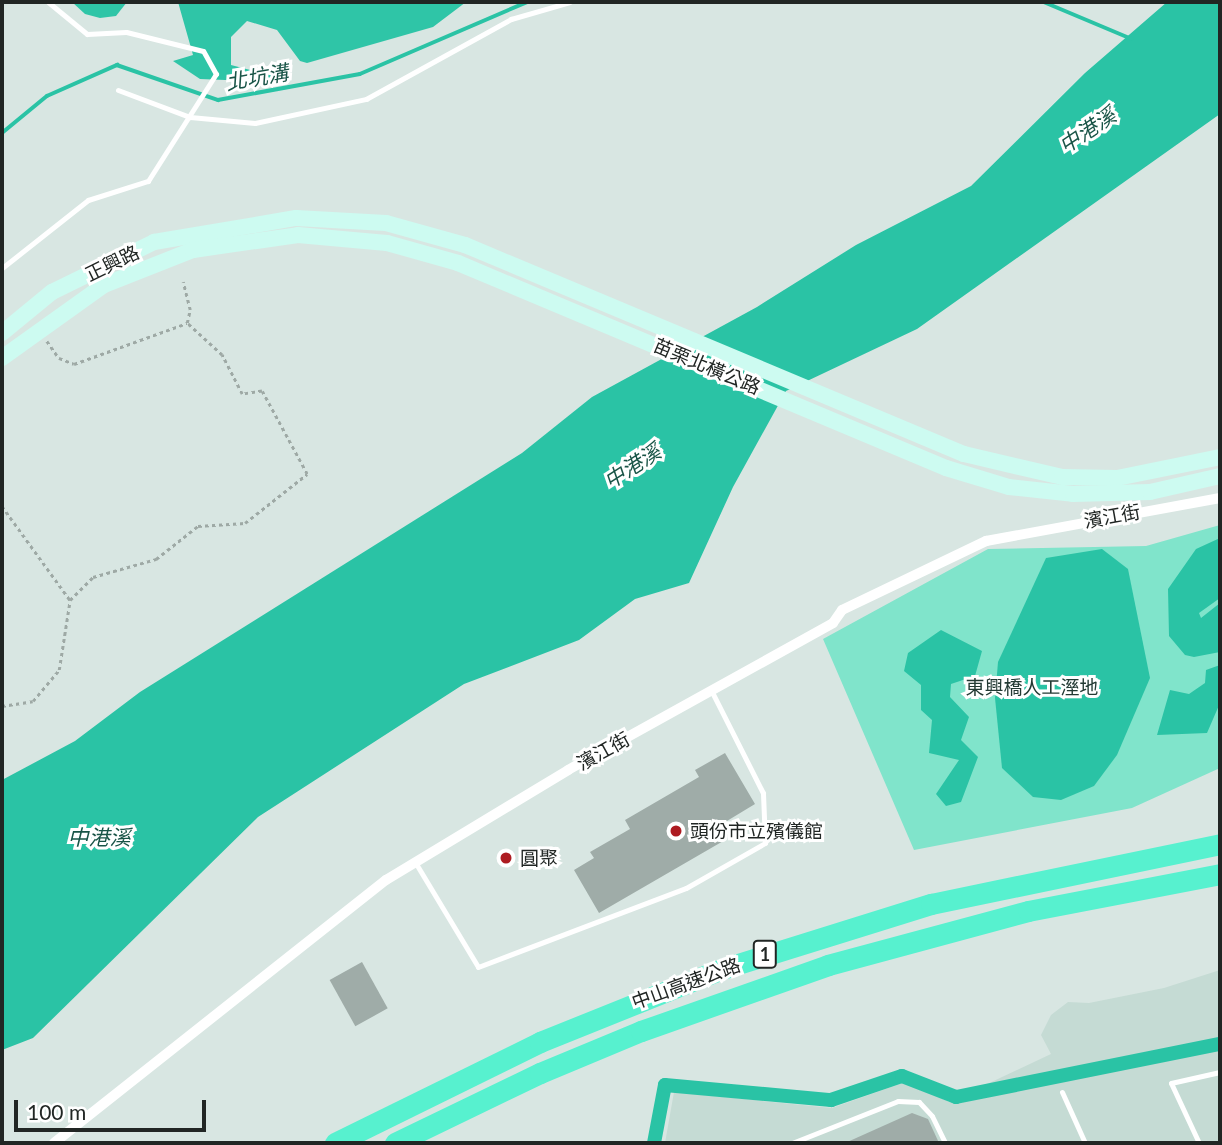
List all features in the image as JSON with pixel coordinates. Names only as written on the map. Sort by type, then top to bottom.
[{"type":"highway","name":"中山高速公路","points":[[335,1143],[540,1042],[722,969],[931,904],[1220,844]]},
{"type":"highway","name":"中山高速公路","points":[[395,1143],[540,1073],[780,981],[1028,911],[1220,874]]},
{"type":"main road","name":"苗栗北橫公路","points":[[238,225],[296,218],[386,223],[465,245],[964,454],[1062,477],[1149,474],[1220,457]]},
{"type":"main road","name":"正興路","points":[[2,334],[52,292],[154,242],[238,225]]},
{"type":"main road","name":"苗栗北橫公路","points":[[193,250],[298,235],[387,243],[458,263],[946,468],[1009,487],[1073,494],[1150,492],[1220,476]]},
{"type":"main road","name":"正興路","points":[[2,358],[104,285],[193,250]]},
{"type":"street","name":"濱江街","points":[[54,1143],[242,990],[415,861],[833,623],[842,610],[986,541],[1220,498]]},
{"type":"lane","points":[[2,268],[88,201],[148,181],[216,74],[203,51],[126,32],[86,34],[48,2]]},
{"type":"lane","points":[[118,90],[190,117],[255,123],[366,99],[511,19],[570,2]]},
{"type":"lane","points":[[415,861],[478,967],[686,888],[709,875],[765,843],[763,793],[712,692]]},
{"type":"lane","points":[[1199,1143],[1171,1083],[1220,1072]]},
{"type":"lane","points":[[1062,1092],[1085,1143]]},
{"type":"lane","points":[[792,1143],[898,1101],[919,1102],[932,1116],[945,1143]]},
{"type":"path","points":[[183,282],[190,310],[187,323]]},
{"type":"path","points":[[39,329],[59,358],[74,364],[187,323]]},
{"type":"path","points":[[2,706],[33,701],[59,670],[70,600],[93,577],[156,559],[198,526],[245,523],[307,474],[262,391],[242,394],[222,355],[187,323]]},
{"type":"path","points":[[2,506],[70,600]]},
{"type":"shaded area","points":[[72,2],[127,2],[116,16],[100,18],[85,14]]},
{"type":"shaded area","points":[[178,2],[466,2],[433,27],[307,63],[300,61],[277,30],[247,21],[231,37],[231,65],[274,76],[278,82],[200,79],[173,61],[193,55]]},
{"type":"shaded area","points":[[1220,970],[1220,1143],[665,1143],[674,1092],[832,1108],[908,1081],[949,1102],[1051,1054],[1041,1035],[1051,1015],[1068,1002],[1089,1003],[1164,988]]},
{"type":"green space","name":"東興橋人工溼地","points":[[1220,525],[1220,768],[1132,808],[914,850],[823,639],[988,549],[1146,546]]},
{"type":"water","name":"中港溪","points":[[1167,2],[1220,2],[1220,114],[917,329],[786,391],[733,487],[689,583],[635,599],[579,640],[464,684],[258,817],[33,1038],[2,1050],[2,780],[75,741],[140,692],[522,453],[592,397],[757,307],[856,245],[971,186],[1085,73]]},
{"type":"water","points":[[1220,538],[1220,598],[1199,613],[1201,618],[1220,603],[1220,652],[1194,657],[1185,655],[1169,636],[1168,589],[1196,549]]},
{"type":"water","points":[[1102,549],[1128,569],[1150,678],[1117,755],[1094,786],[1061,800],[1033,797],[1002,768],[995,698],[998,662],[1046,558]]},
{"type":"water","points":[[941,630],[982,651],[975,676],[951,684],[950,697],[969,717],[961,740],[978,757],[961,802],[946,806],[936,794],[959,760],[929,753],[932,720],[921,710],[921,685],[904,671],[908,653]]},
{"type":"water","points":[[1220,665],[1220,703],[1207,733],[1157,735],[1170,690],[1189,694],[1205,683],[1206,670]]},
{"type":"building","name":"頭份市立殯儀館","points":[[725,753],[755,804],[717,827],[725,840],[599,913],[574,870],[594,858],[590,852],[630,829],[625,820],[699,777],[695,770]]},
{"type":"building","points":[[362,962],[388,1008],[355,1026],[330,980]]},
{"type":"building","points":[[912,1113],[928,1119],[939,1143],[845,1143]]},
{"type":"waterway","name":"北坑溝","points":[[2,133],[47,96],[117,65],[218,100],[360,74],[527,2]]},
{"type":"waterway","name":"北坑溝","points":[[1044,2],[1132,39]]},
{"type":"waterway","points":[[654,1143],[665,1085],[831,1100],[902,1076],[956,1097],[1220,1044]]},
{"type":"place","name":"頭份市立殯儀館","points":[[676,831]]},
{"type":"place","name":"圓聚","points":[[506,858]]}]
